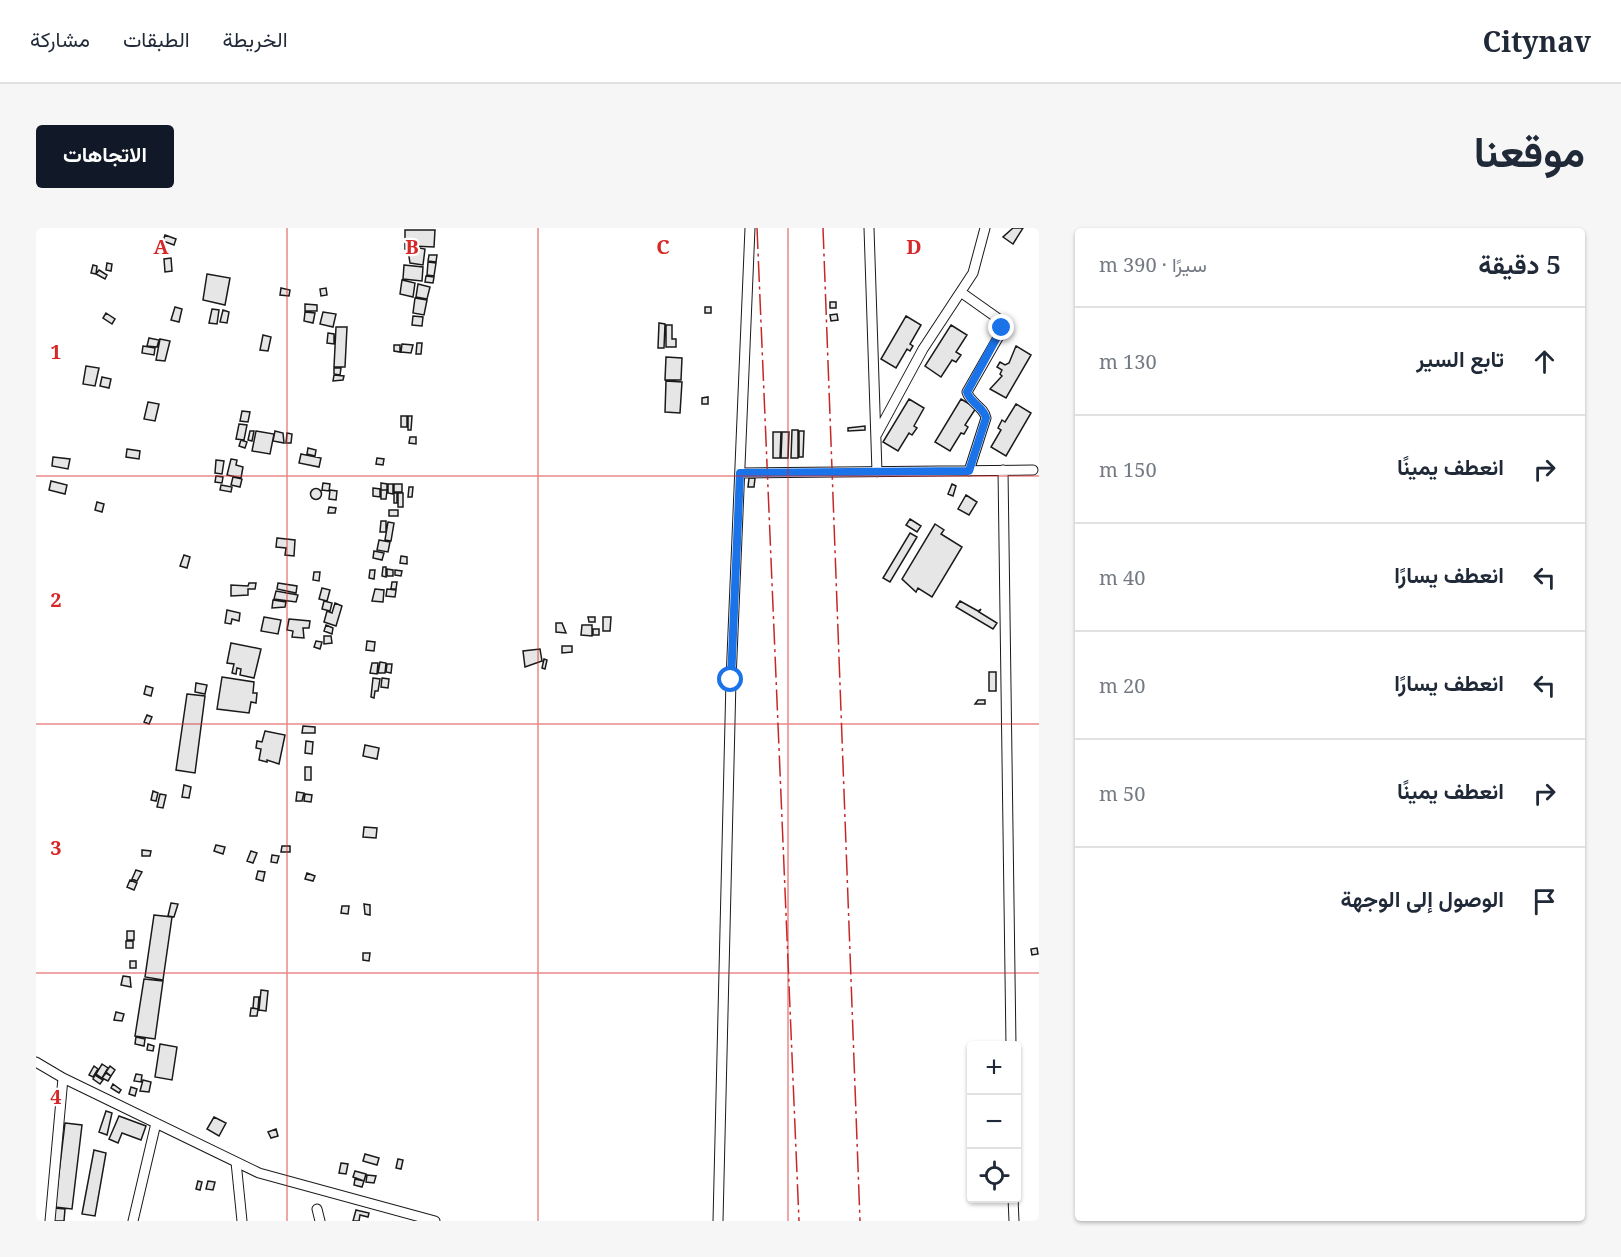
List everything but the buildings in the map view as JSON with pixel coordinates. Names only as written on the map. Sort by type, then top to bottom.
[{"type":"street","points":[[718,1221],[724,890],[750,228]]},
{"type":"street","points":[[869,228],[877,472]]},
{"type":"street","points":[[876,436],[923,349],[962,293],[973,273],[985,228]]},
{"type":"street","points":[[962,293],[1003,322],[1002,328],[967,392],[968,396],[985,412],[986,418],[969,471]]},
{"type":"street","points":[[1003,470],[1011,1041]]},
{"type":"street","points":[[740,473],[1033,470]]},
{"type":"street","points":[[36,1062],[63,1078],[258,1173],[435,1221]]},
{"type":"street","points":[[41,1221],[50,1217],[63,1078]]},
{"type":"street","points":[[133,1221],[156,1123]]},
{"type":"street","points":[[236,1162],[242,1221]]},
{"type":"street","points":[[1013,1203],[1014,1221]]},
{"type":"street","points":[[317,1209],[320,1221]]},
{"type":"power","points":[[757,228],[799,1221]]},
{"type":"power","points":[[823,228],[860,1221]]},
{"type":"route","points":[[731,680],[740,473],[969,471],[986,418],[985,412],[968,396],[967,392],[1002,328]]}]
